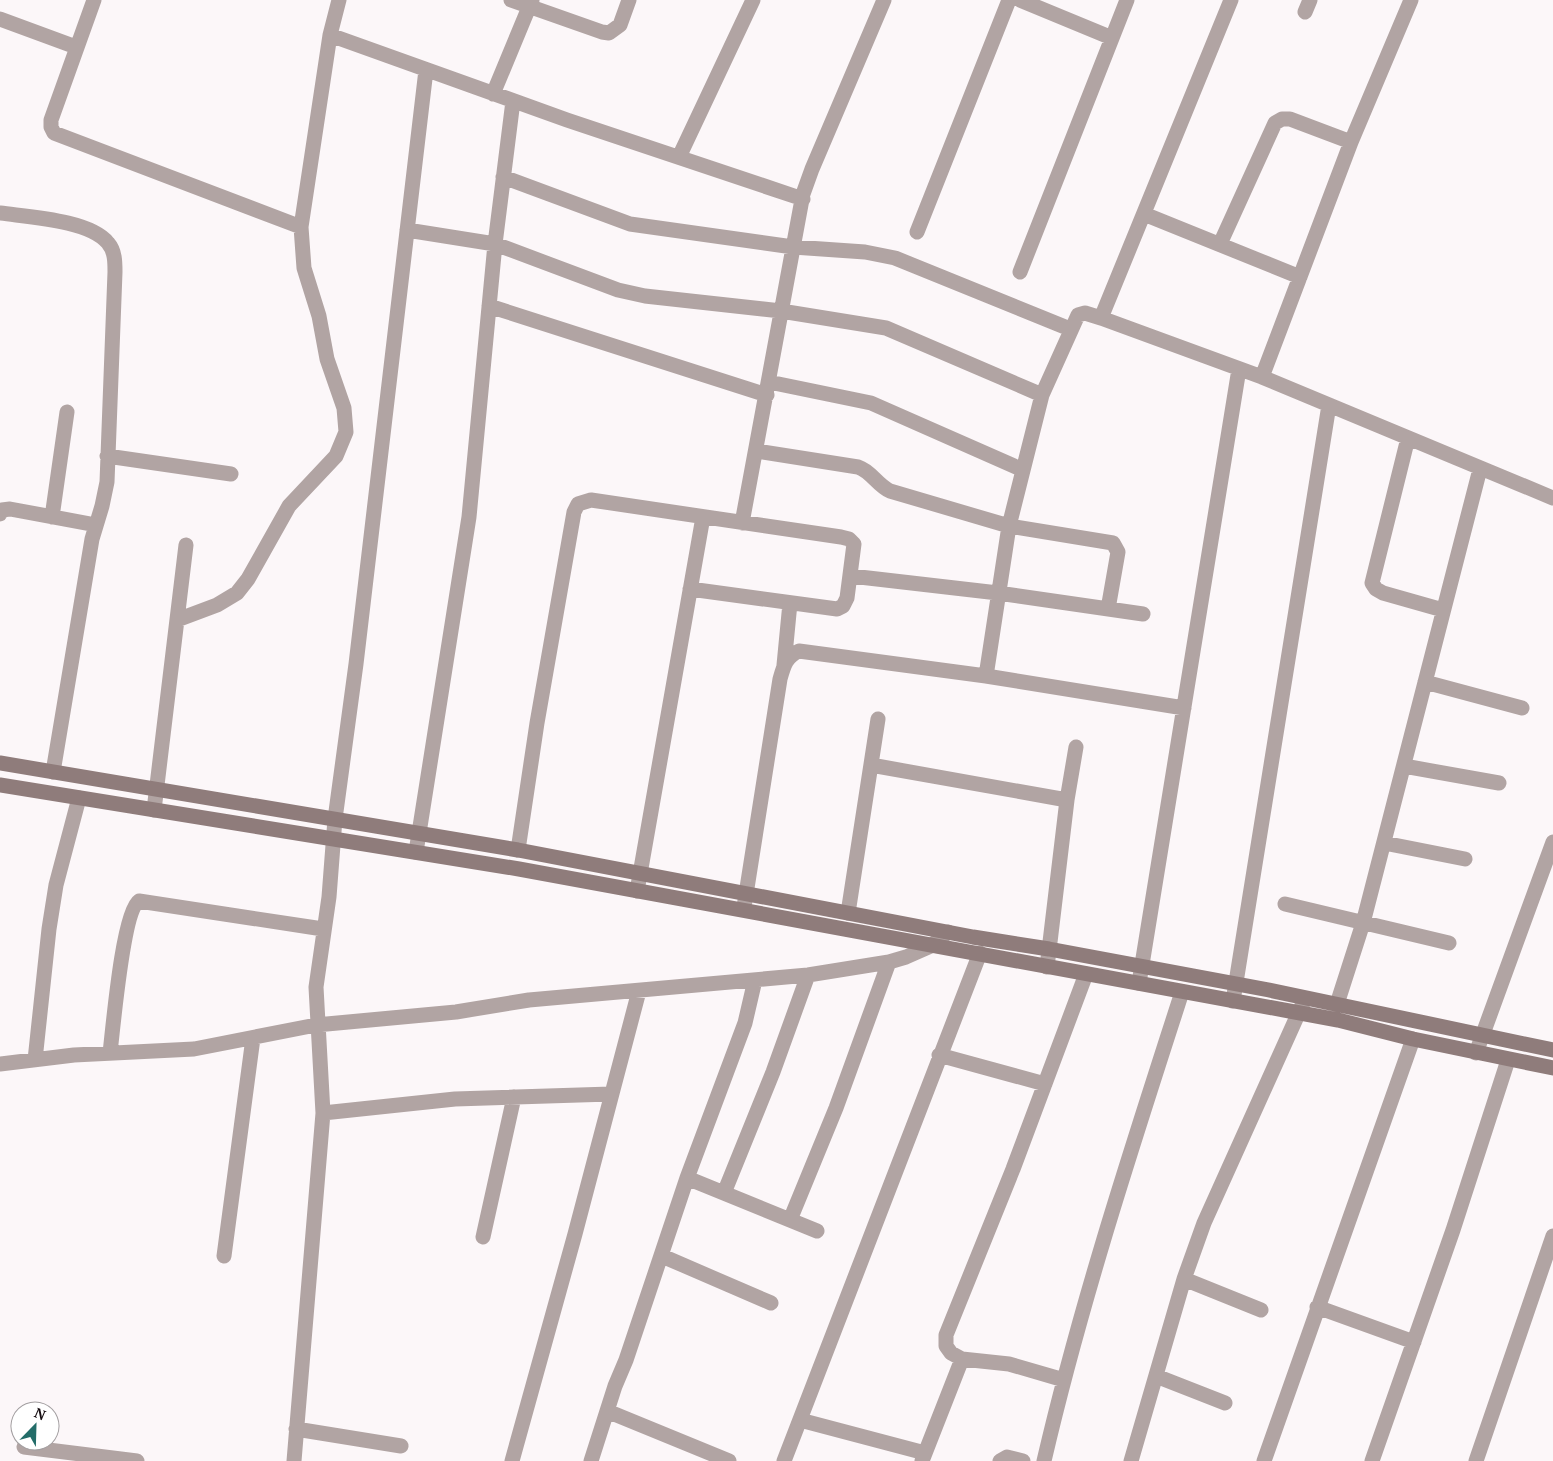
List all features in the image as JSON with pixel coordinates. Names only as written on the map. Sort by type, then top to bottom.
[{"type":"main road","points":[[0,763],[420,833],[640,872],[948,932],[1236,984],[1553,1050]]},
{"type":"main road","points":[[0,785],[416,852],[931,946],[980,953],[1299,1013],[1413,1040],[1553,1068]]},
{"type":"street","points":[[94,0],[51,120],[50,127],[54,133],[301,227]]},
{"type":"street","points":[[177,620],[217,605],[236,593],[248,579],[289,506],[336,456],[346,432],[344,408],[327,359],[319,316],[304,268],[301,227],[330,36],[339,0]]},
{"type":"street","points":[[511,0],[531,3],[609,33],[620,25],[629,0]]},
{"type":"street","points":[[679,158],[753,0]]},
{"type":"street","points":[[742,523],[802,199],[812,169],[884,0]]},
{"type":"street","points":[[916,232],[1009,0]]},
{"type":"street","points":[[1020,0],[1112,38]]},
{"type":"street","points":[[1020,272],[1128,0]]},
{"type":"street","points":[[1101,318],[1231,0]]},
{"type":"street","points":[[1262,377],[1351,142],[1411,0]]},
{"type":"street","points":[[493,94],[531,3]]},
{"type":"street","points":[[0,19],[76,47]]},
{"type":"street","points":[[330,36],[513,101],[802,199]]},
{"type":"street","points":[[294,1461],[323,1113],[316,1026],[316,987],[329,897],[335,819],[357,654],[426,70]]},
{"type":"street","points":[[416,852],[469,517],[495,244],[513,101]]},
{"type":"street","points":[[1220,244],[1275,124],[1282,119],[1290,118],[1351,142]]},
{"type":"street","points":[[503,177],[630,224],[793,248],[865,252],[896,258],[1070,330]]},
{"type":"street","points":[[0,213],[74,225],[95,233],[108,242],[114,254],[115,272],[107,482],[86,569],[53,772]]},
{"type":"street","points":[[1144,214],[1300,277]]},
{"type":"street","points":[[407,230],[495,244],[618,290],[645,296],[780,311],[886,328],[1042,395]]},
{"type":"street","points":[[489,306],[768,388],[871,402],[1023,470]]},
{"type":"street","points":[[986,676],[1008,526],[1042,395],[1078,315],[1085,313],[1101,318],[1262,377],[1553,498]]},
{"type":"street","points":[[1139,983],[1238,369]]},
{"type":"street","points":[[1233,1001],[1329,406]]},
{"type":"street","points":[[52,517],[67,412]]},
{"type":"street","points":[[1408,438],[1372,583],[1376,589],[1383,593],[1444,610]]},
{"type":"street","points":[[756,451],[864,469],[879,484],[890,491],[1008,526],[1112,543],[1118,552],[1108,609]]},
{"type":"street","points":[[107,456],[231,474]]},
{"type":"street","points":[[1337,1004],[1363,923],[1480,468]]},
{"type":"street","points":[[518,850],[537,723],[574,512],[578,504],[591,500],[849,539],[854,544],[847,598],[843,606],[837,609],[690,589]]},
{"type":"street","points":[[0,514],[2,510],[10,509],[96,525]]},
{"type":"street","points":[[637,891],[703,517]]},
{"type":"street","points":[[154,810],[186,545]]},
{"type":"street","points":[[851,576],[998,593],[1143,614]]},
{"type":"street","points":[[744,911],[784,665],[790,603]]},
{"type":"street","points":[[784,665],[790,656],[799,651],[986,676],[1184,708]]},
{"type":"street","points":[[1425,682],[1522,708]]},
{"type":"street","points":[[848,913],[878,718]]},
{"type":"street","points":[[1047,967],[1067,800],[1076,747]]},
{"type":"street","points":[[871,765],[1067,800]]},
{"type":"street","points":[[1404,766],[1499,783]]},
{"type":"street","points":[[35,1060],[55,894],[79,798]]},
{"type":"street","points":[[1384,842],[1465,859]]},
{"type":"street","points":[[1476,1053],[1553,842]]},
{"type":"street","points":[[110,1053],[124,947],[132,910],[134,904],[139,901],[323,929]]},
{"type":"street","points":[[1285,904],[1449,943]]},
{"type":"street","points":[[0,1064],[110,1053],[194,1049],[316,1026],[456,1012],[529,1000],[808,975],[889,962],[931,946],[948,932]]},
{"type":"street","points":[[784,1461],[939,1055],[980,953]]},
{"type":"street","points":[[790,1220],[836,1108],[889,962]]},
{"type":"street","points":[[1064,1380],[1009,1364],[962,1359],[951,1353],[946,1346],[946,1336],[1046,1084],[1086,974]]},
{"type":"street","points":[[724,1193],[773,1072],[808,975]]},
{"type":"street","points":[[591,1461],[687,1178],[745,1023],[755,980]]},
{"type":"street","points":[[512,1461],[575,1234],[639,991]]},
{"type":"street","points":[[1044,1461],[1064,1380],[1128,1158],[1182,992]]},
{"type":"street","points":[[1131,1461],[1184,1279],[1204,1224],[1305,998]]},
{"type":"street","points":[[224,1256],[253,1038]]},
{"type":"street","points":[[1264,1461],[1413,1040]]},
{"type":"street","points":[[939,1055],[1046,1084]]},
{"type":"street","points":[[1372,1461],[1414,1342],[1508,1060]]},
{"type":"street","points":[[323,1113],[456,1099],[611,1094]]},
{"type":"street","points":[[483,1237],[514,1097]]},
{"type":"street","points":[[687,1178],[817,1230]]},
{"type":"street","points":[[1476,1461],[1553,1236]]},
{"type":"street","points":[[662,1256],[771,1303]]},
{"type":"street","points":[[1184,1279],[1261,1310]]},
{"type":"street","points":[[1317,1307],[1414,1342]]},
{"type":"street","points":[[800,1420],[923,1457],[962,1359]]},
{"type":"street","points":[[1156,1376],[1225,1403]]},
{"type":"street","points":[[607,1411],[729,1461]]},
{"type":"street","points":[[296,1429],[401,1446]]},
{"type":"street","points":[[56,1451],[137,1461]]},
{"type":"street","points":[[1000,1461],[1007,1457],[1023,1461]]}]
